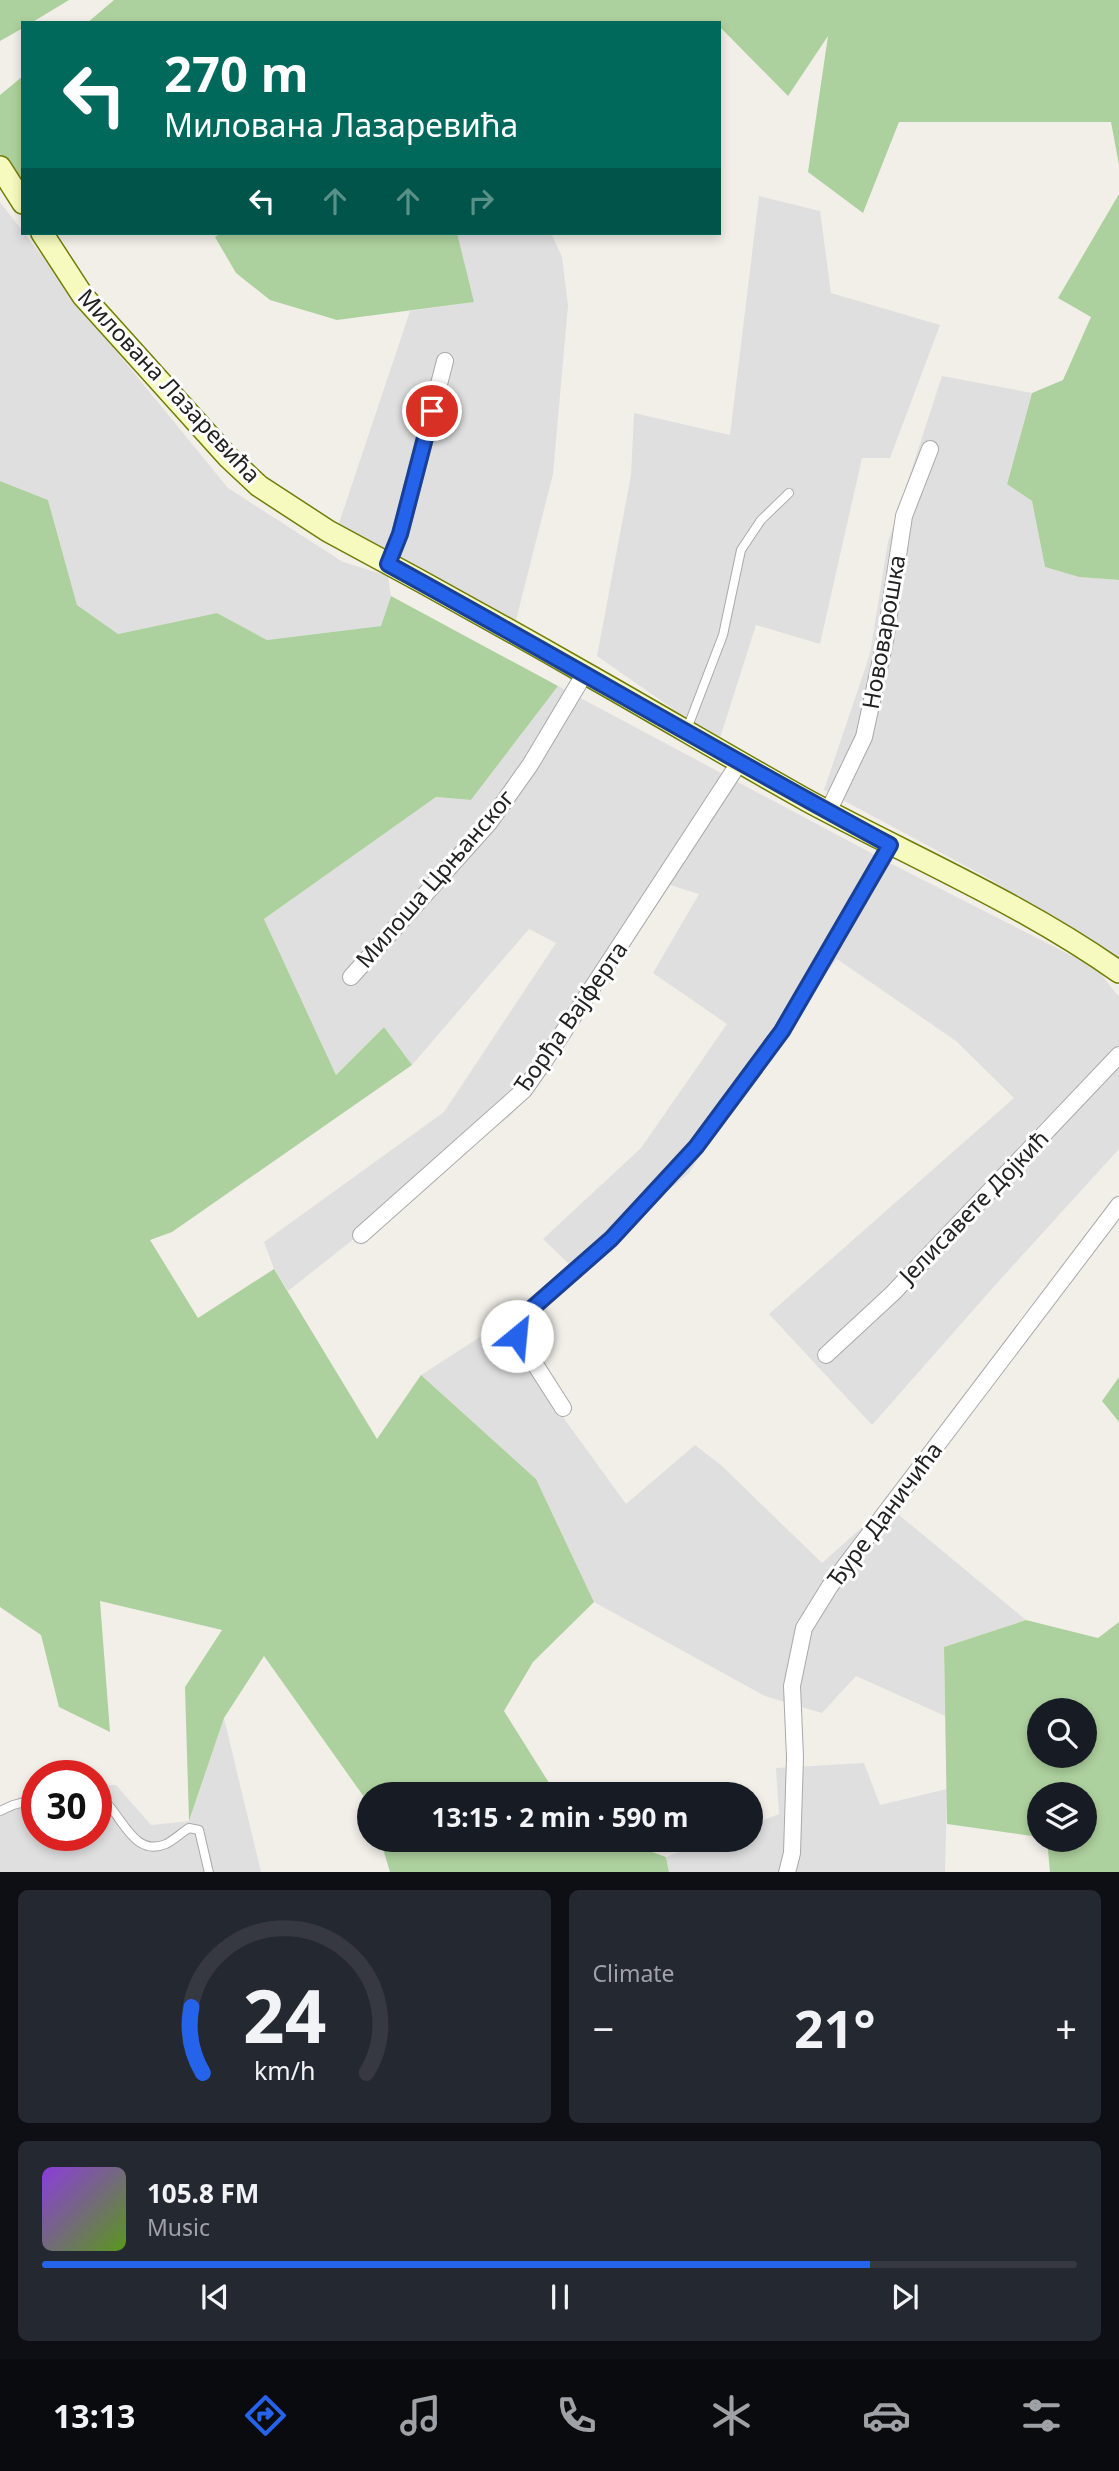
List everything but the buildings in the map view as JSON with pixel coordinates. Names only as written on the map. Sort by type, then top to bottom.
[{"type":"street","points":[[0,167],[21,200]]},
{"type":"street","name":"Милована Лазаревића","points":[[43,235],[83,296],[228,457],[259,486],[290,508],[585,673],[739,763],[890,845],[1025,913],[1088,950],[1119,972]]},
{"type":"street","points":[[388,564],[400,534],[445,361]]},
{"type":"street","name":"Нововарошка","points":[[828,812],[864,737],[885,641],[904,516],[930,449]]},
{"type":"street","name":"Милоша Црњанског","points":[[351,977],[489,823],[530,765],[585,673]]},
{"type":"street","name":"Ђорђа Вајферта","points":[[361,1235],[524,1090],[739,763]]},
{"type":"street","points":[[563,1408],[517,1336],[516,1327],[521,1318],[611,1239],[696,1147],[782,1031],[890,845]]},
{"type":"street","name":"Јелисавете Дојкић","points":[[826,1355],[893,1293],[1119,1055]]},
{"type":"street","name":"Ђуре Даничића","points":[[788,1872],[792,1853],[795,1757],[792,1686],[804,1628],[830,1586],[1119,1205]]},
{"type":"lane","points":[[686,732],[723,635],[741,550],[761,520],[789,494]]},
{"type":"lane","points":[[0,1811],[21,1803]]},
{"type":"lane","points":[[112,1807],[130,1835],[141,1843],[162,1845],[189,1828],[199,1830],[209,1872]]},
{"type":"shaded area","points":[[759,196],[820,211],[831,293],[940,325],[890,458],[862,458],[820,644],[756,625],[719,741],[597,656],[631,475],[634,413],[730,435]]},
{"type":"shaded area","points":[[0,202],[21,229],[21,235],[26,235],[228,488],[343,562],[388,576],[391,596],[381,626],[267,640],[217,613],[118,634],[77,605],[48,500],[0,481]]},
{"type":"shaded area","points":[[457,235],[552,235],[562,257],[568,306],[553,474],[516,620],[357,544],[338,526],[410,311],[473,302]]},
{"type":"shaded area","points":[[942,376],[1032,393],[1007,483],[1032,501],[1045,567],[1079,577],[1119,580],[1119,960],[988,878],[824,790],[870,654],[888,542]]},
{"type":"shaded area","points":[[558,686],[886,861],[1096,968],[1119,997],[1119,1149],[872,1425],[769,1314],[1014,1098],[956,1041],[837,959],[781,1030],[689,1173],[574,1269],[543,1239],[641,1148],[727,1024],[653,973],[699,894],[670,885],[529,1095],[511,1115],[288,1291],[274,1269],[264,1242],[444,1112],[556,943],[529,929],[412,1065],[384,1027],[336,1075],[264,919],[436,797],[471,800]]},
{"type":"shaded area","points":[[497,1326],[626,1504],[695,1445],[722,1466],[822,1563],[887,1505],[1026,1620],[944,1647],[945,1716],[856,1676],[822,1713],[765,1696],[594,1602],[536,1479],[421,1375]]},
{"type":"shaded area","points":[[224,1718],[261,1872],[0,1872],[0,1807],[21,1796],[21,1851],[112,1851],[112,1785],[116,1785],[151,1825],[189,1821]]},
{"type":"shaded area","points":[[864,1763],[880,1805],[947,1789],[945,1872],[669,1872],[666,1857],[679,1852],[763,1852],[763,1820],[779,1814],[776,1768]]},
{"type":"green space","points":[[0,0],[69,0],[34,21],[21,21],[21,29],[0,41]]},
{"type":"green space","points":[[114,0],[1119,0],[1119,165],[1111,122],[899,122],[863,213],[808,172],[828,36],[788,96],[721,28],[721,21],[89,21]]},
{"type":"green space","points":[[21,78],[21,184],[0,154],[0,95]]},
{"type":"green space","points":[[1119,194],[1119,580],[1079,577],[1045,567],[1032,501],[1007,484],[1032,393],[1063,380],[1091,317],[1058,298]]},
{"type":"green space","points":[[457,235],[474,302],[337,320],[270,300],[236,273],[215,237]]},
{"type":"green space","points":[[0,481],[48,500],[77,605],[118,634],[217,613],[267,640],[381,626],[391,596],[558,686],[471,800],[436,797],[264,919],[336,1075],[384,1027],[412,1065],[172,1232],[150,1240],[198,1318],[274,1269],[377,1439],[421,1375],[536,1479],[594,1602],[533,1662],[504,1711],[548,1782],[357,1782],[357,1787],[264,1656],[224,1718],[189,1821],[185,1687],[222,1630],[100,1601],[110,1732],[59,1707],[41,1635],[0,1607]]},
{"type":"green space","points":[[1119,1377],[1119,1422],[1102,1401]]},
{"type":"green space","points":[[1026,1620],[1098,1638],[1119,1622],[1119,1872],[1050,1872],[1048,1852],[1097,1852],[1097,1782],[1027,1782],[1027,1835],[947,1824],[944,1647]]},
{"type":"green space","points":[[384,1852],[652,1852],[666,1857],[669,1872],[390,1872]]},
{"type":"route","points":[[432,411],[400,534],[388,564],[890,845],[782,1031],[696,1147],[611,1239],[521,1318],[516,1327],[517,1336]]}]
